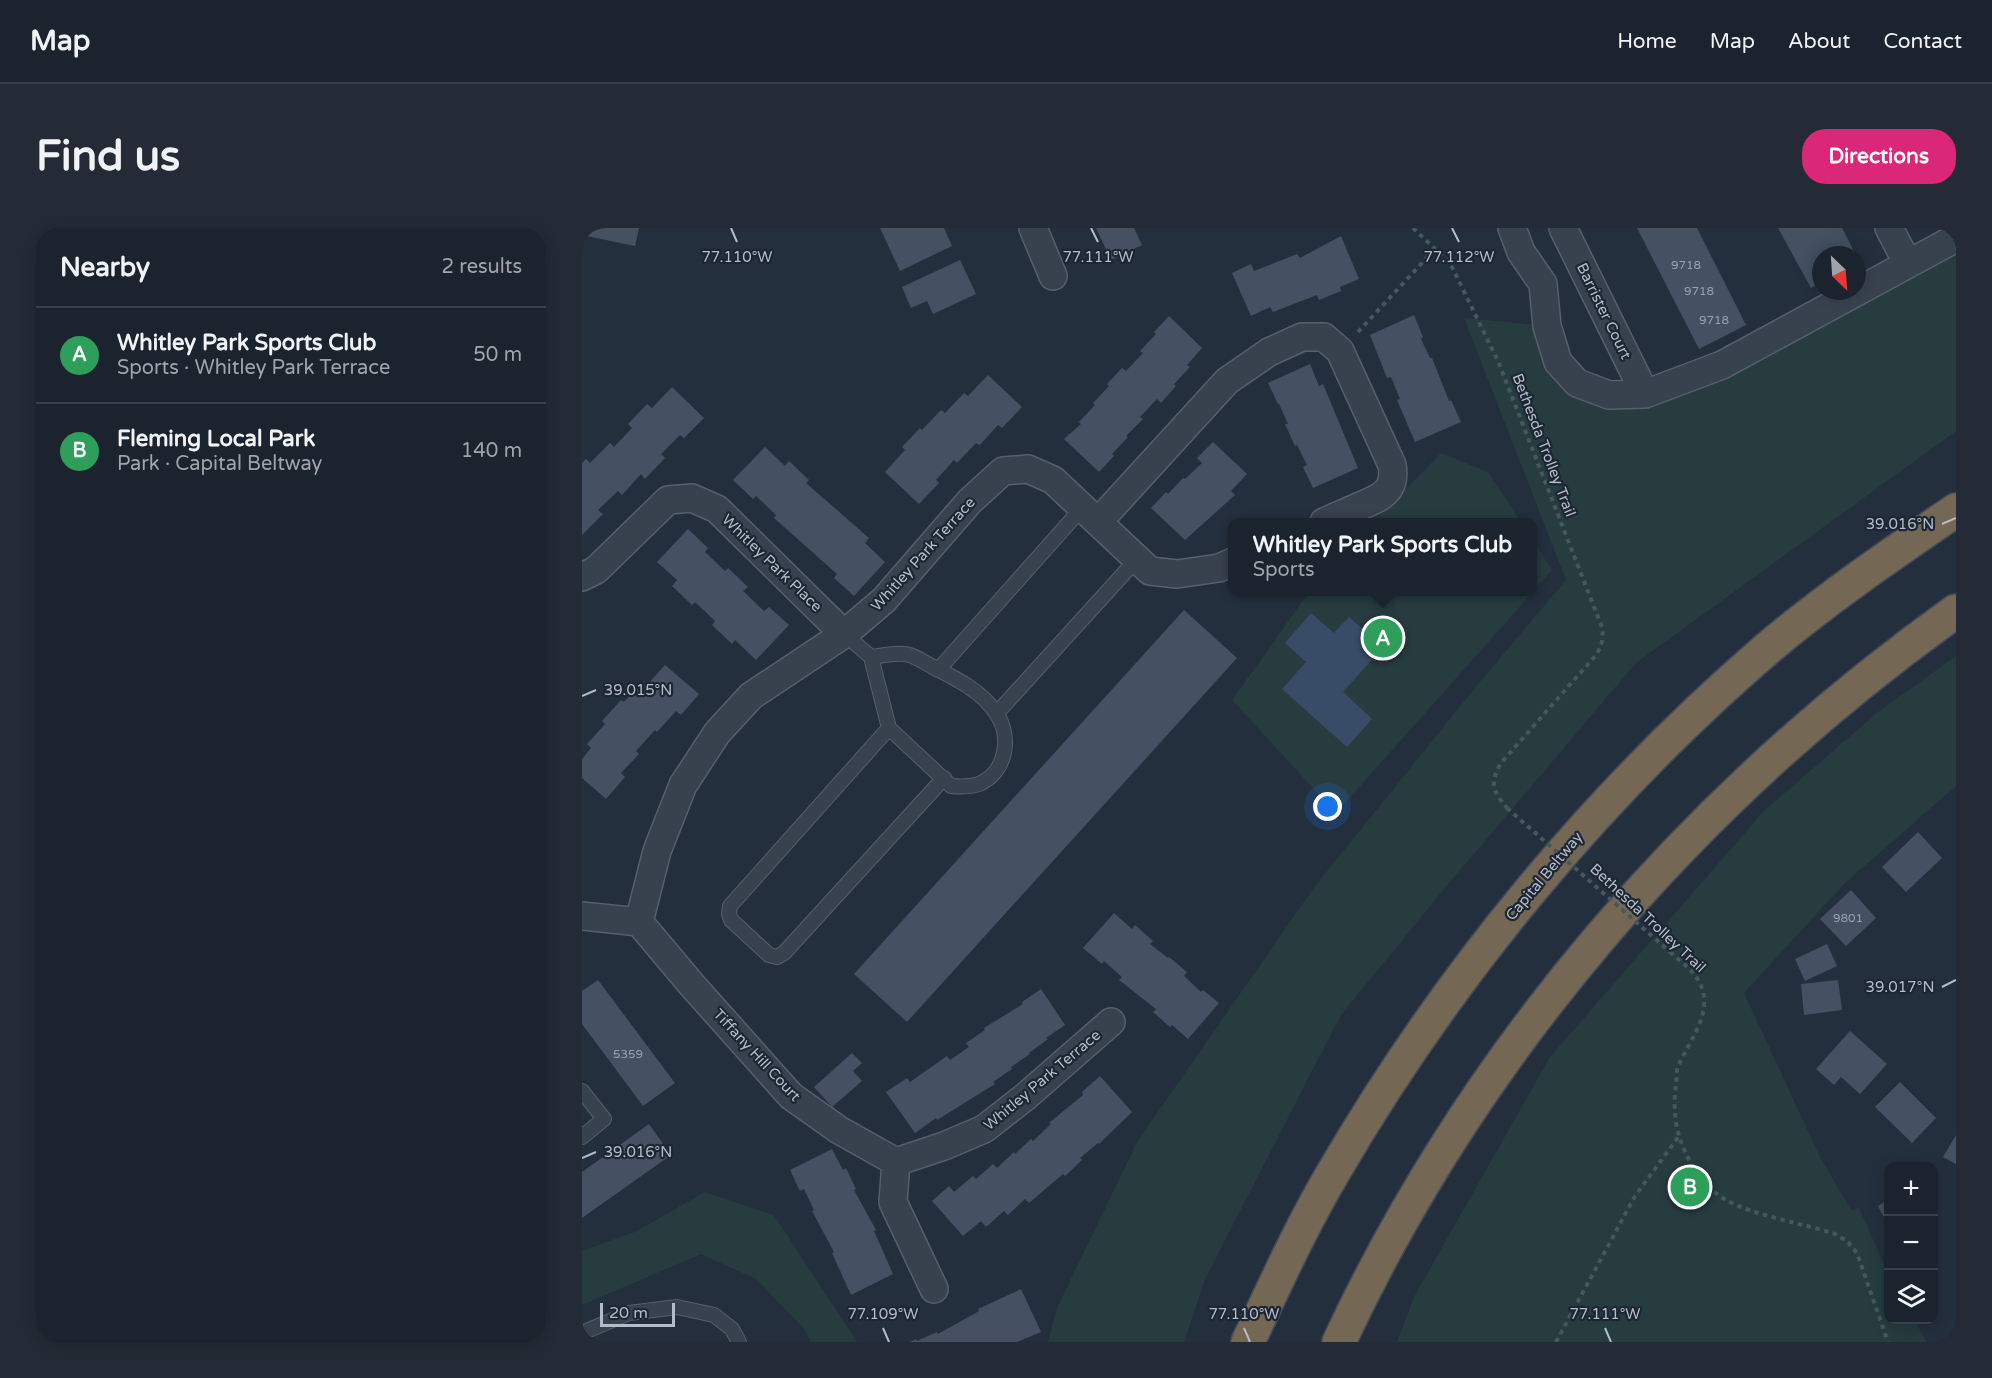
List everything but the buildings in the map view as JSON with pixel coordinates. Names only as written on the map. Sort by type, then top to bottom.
[{"type":"highway","name":"Capital Beltway","points":[[1248,1342],[1288,1256],[1356,1135],[1462,978],[1530,891],[1604,806],[1681,727],[1769,647],[1956,510]]},
{"type":"highway","points":[[1339,1342],[1398,1227],[1459,1125],[1523,1034],[1590,948],[1657,871],[1737,791],[1823,713],[1907,645],[1956,611]]},
{"type":"street","points":[[1033,228],[1053,276]]},
{"type":"street","points":[[1512,228],[1521,252],[1543,284],[1547,326],[1558,362],[1577,383],[1609,395],[1645,394],[1722,365],[1956,238]]},
{"type":"street","name":"Barrister Court","points":[[1563,228],[1645,394]]},
{"type":"street","points":[[1889,228],[1908,264]]},
{"type":"street","points":[[1091,514],[1227,381],[1269,352],[1302,338],[1324,337],[1340,351],[1392,465],[1393,473],[1392,482],[1382,496],[1333,518]]},
{"type":"street","name":"Whitley Park Terrace","points":[[639,922],[657,851],[670,818],[684,785],[717,734],[751,696],[844,634],[884,600],[970,501],[1003,471],[1028,470],[1053,480],[1150,571],[1177,574],[1219,568],[1228,564]]},
{"type":"street","name":"Whitley Park Place","points":[[582,577],[596,570],[668,500],[692,498],[717,509],[844,634]]},
{"type":"street","points":[[582,916],[639,922]]},
{"type":"street","name":"Tiffany Hill Court","points":[[639,922],[791,1096],[839,1130],[896,1162]]},
{"type":"street","name":"Whitley Park Terrace","points":[[896,1162],[984,1130],[1111,1022]]},
{"type":"street","points":[[896,1162],[893,1202],[933,1289]]},
{"type":"lane","points":[[938,670],[1091,514]]},
{"type":"lane","points":[[997,713],[1137,559]]},
{"type":"lane","points":[[844,634],[871,657],[889,728],[951,786],[965,787],[979,784],[995,771],[1005,753],[1006,739],[997,713],[975,690],[905,653],[871,657]]},
{"type":"lane","points":[[889,728],[730,906],[731,920],[769,955],[777,957],[784,953],[944,777]]},
{"type":"lane","points":[[582,1091],[604,1119],[582,1137]]},
{"type":"lane","points":[[582,1333],[629,1313],[677,1307],[714,1315],[732,1329],[738,1342]]},
{"type":"path","name":"Bethesda Trolley Trail","points":[[1413,228],[1450,263],[1498,361],[1604,630],[1597,654],[1501,763],[1493,783],[1495,793],[1507,808],[1691,971],[1701,984],[1704,1000],[1701,1018],[1677,1069],[1675,1113],[1679,1135],[1699,1174],[1712,1190],[1743,1208],[1835,1234],[1847,1241],[1857,1253],[1888,1342]]},
{"type":"path","points":[[1340,351],[1435,249]]},
{"type":"path","points":[[1556,1342],[1635,1196],[1679,1135]]},
{"type":"green space","points":[[1956,238],[1956,431],[1636,663],[1445,888],[1341,1015],[1205,1279],[1184,1342],[1048,1342],[1057,1308],[1137,1142],[1315,886],[1479,683],[1566,580],[1464,318],[1547,326],[1558,362],[1645,394],[1832,300],[1866,300],[1866,283]]},
{"type":"green space","points":[[1441,453],[1488,472],[1518,518],[1377,518]]},
{"type":"green space","points":[[1537,547],[1552,570],[1537,587]]},
{"type":"green space","points":[[1306,596],[1529,596],[1336,813],[1232,700]]},
{"type":"green space","points":[[1956,656],[1956,786],[1845,883],[1744,993],[1820,1157],[1851,1210],[1859,1208],[1884,1264],[1884,1324],[1916,1324],[1927,1342],[1397,1342],[1414,1297],[1550,1057],[1764,811],[1878,712]]},
{"type":"green space","points":[[705,1192],[774,1215],[857,1342],[811,1342],[805,1330],[756,1279],[701,1254],[582,1305],[582,1251],[637,1231]]},
{"type":"water","points":[[1311,613],[1334,633],[1349,617],[1383,647],[1343,692],[1372,719],[1347,747],[1282,689],[1306,662],[1285,643]]},
{"type":"place","name":"Whitley Park Sports Club","points":[[1383,638]]},
{"type":"place","name":"Fleming Local Park","points":[[1690,1187]]}]
